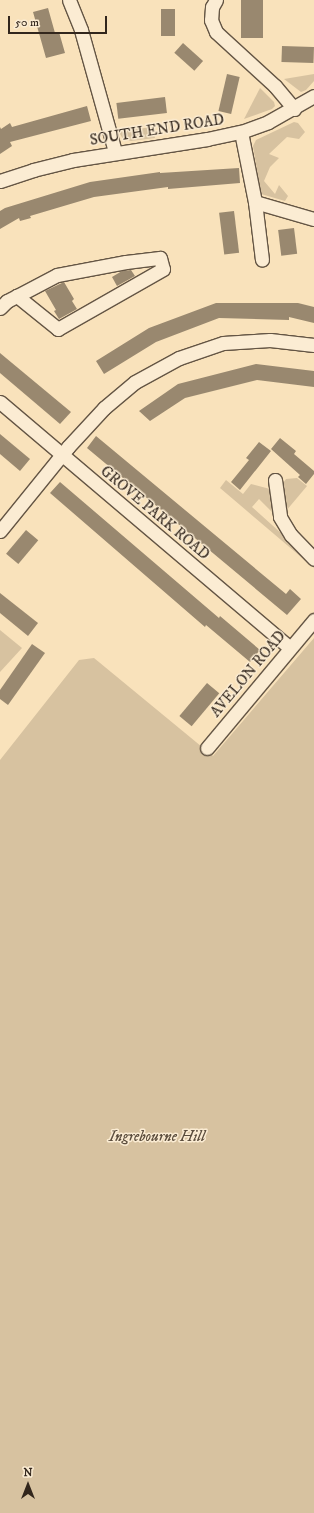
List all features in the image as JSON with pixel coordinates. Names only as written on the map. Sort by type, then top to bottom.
[{"type":"street","points":[[69,0],[81,30],[116,152]]},
{"type":"street","points":[[216,0],[212,7],[211,20],[216,32],[275,86],[294,109]]},
{"type":"street","name":"SOUTH END ROAD","points":[[0,181],[33,170],[116,152],[207,139],[241,132],[268,122],[294,109],[314,96]]},
{"type":"street","points":[[241,132],[255,202],[262,260]]},
{"type":"street","points":[[255,202],[314,219]]},
{"type":"street","points":[[0,308],[7,301],[57,275],[126,262],[160,258],[163,269],[58,329],[17,296]]},
{"type":"street","points":[[0,531],[62,454],[104,408],[135,382],[179,358],[223,343],[270,340],[314,345]]},
{"type":"street","name":"GROVE PARK ROAD","points":[[0,402],[290,648]]},
{"type":"street","points":[[275,480],[280,517],[291,535],[314,559]]},
{"type":"street","name":"AVELON ROAD","points":[[207,748],[314,620]]},
{"type":"green space","points":[[314,74],[314,81],[306,90],[301,92],[284,79]]},
{"type":"green space","points":[[260,88],[274,102],[275,106],[272,109],[244,119]]},
{"type":"green space","points":[[294,122],[298,123],[305,132],[299,139],[287,137],[269,154],[279,158],[270,167],[264,181],[275,194],[279,185],[288,196],[285,201],[261,194],[253,146],[256,140]]},
{"type":"green space","points":[[153,127],[155,138],[131,141],[123,139],[120,134],[120,131]]},
{"type":"green space","points":[[297,478],[307,486],[286,511],[284,508],[281,486],[286,479]]},
{"type":"green space","points":[[226,480],[243,494],[251,484],[270,489],[274,514],[259,499],[252,507],[314,565],[314,568],[220,488]]},
{"type":"green space","points":[[0,630],[22,648],[0,672]]},
{"type":"green space","name":"Ingrebourne Hill","points":[[314,638],[314,1513],[0,1513],[0,760],[79,660],[94,658],[213,756]]},
{"type":"building","points":[[241,0],[263,0],[263,38],[241,38]]},
{"type":"building","points":[[48,8],[55,33],[59,32],[65,53],[46,58],[33,12]]},
{"type":"building","points":[[161,9],[175,9],[175,36],[161,36]]},
{"type":"building","points":[[183,43],[203,61],[194,71],[174,53]]},
{"type":"building","points":[[282,46],[314,47],[313,63],[281,62]]},
{"type":"building","points":[[227,74],[240,77],[231,114],[218,111]]},
{"type":"building","points":[[165,97],[167,113],[118,119],[116,103]]},
{"type":"building","points":[[87,106],[91,121],[10,142],[12,146],[0,154],[0,127],[1,129],[10,123],[12,127]]},
{"type":"building","points":[[239,168],[240,183],[168,189],[168,187],[94,197],[30,216],[31,218],[20,221],[19,218],[0,229],[0,211],[5,208],[90,182],[160,172]]},
{"type":"building","points":[[234,211],[239,253],[224,255],[219,213]]},
{"type":"building","points":[[294,228],[297,254],[281,256],[278,230]]},
{"type":"building","points":[[131,270],[135,276],[117,286],[112,277],[122,271]]},
{"type":"building","points":[[64,282],[74,299],[72,301],[77,309],[59,319],[54,311],[56,310],[45,291]]},
{"type":"building","points":[[216,303],[298,303],[314,307],[314,323],[289,317],[289,320],[219,318],[156,342],[104,374],[96,361],[149,328]]},
{"type":"building","points":[[0,353],[71,412],[60,424],[0,373]]},
{"type":"building","points":[[256,364],[314,371],[314,387],[257,380],[185,398],[150,421],[139,411],[178,384]]},
{"type":"building","points":[[0,434],[30,459],[20,471],[0,454]]},
{"type":"building","points":[[96,436],[286,594],[290,589],[301,599],[287,615],[87,448]]},
{"type":"building","points":[[280,438],[296,451],[294,454],[314,471],[314,474],[306,484],[298,477],[300,475],[271,449]]},
{"type":"building","points":[[259,442],[271,451],[240,490],[231,482],[249,460],[246,458]]},
{"type":"building","points":[[60,482],[219,618],[220,616],[260,650],[250,662],[206,625],[205,627],[50,493]]},
{"type":"building","points":[[26,530],[38,540],[18,564],[6,554]]},
{"type":"building","points":[[0,593],[38,623],[28,636],[0,613]]},
{"type":"building","points":[[32,644],[45,653],[8,705],[0,699],[0,690]]},
{"type":"building","points":[[207,683],[219,693],[192,726],[179,716]]}]
